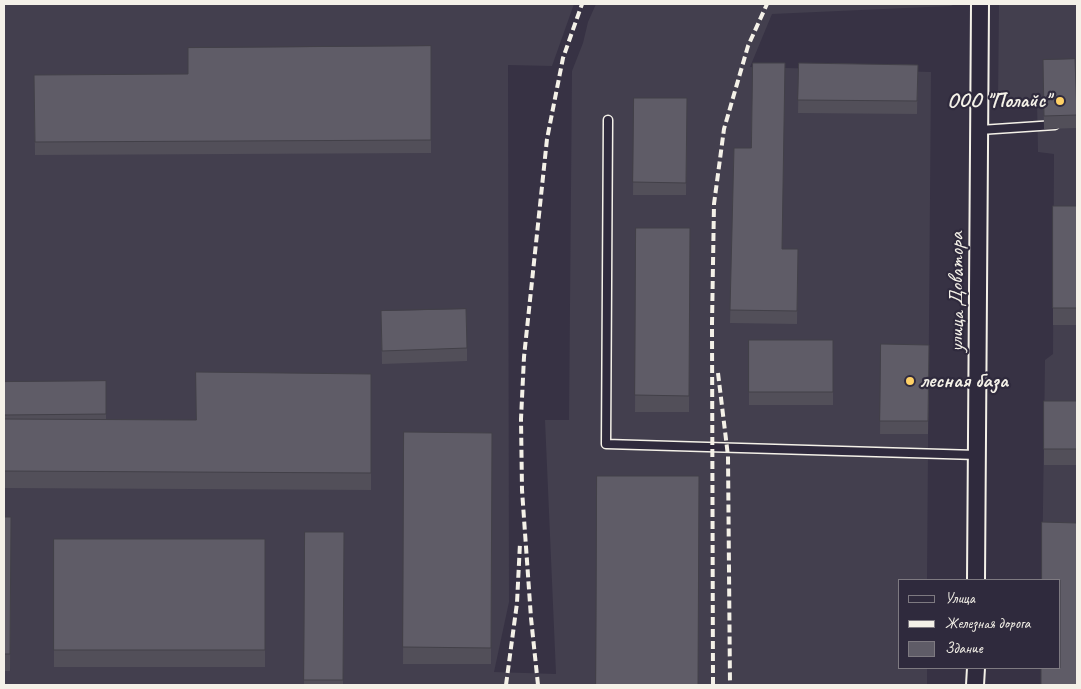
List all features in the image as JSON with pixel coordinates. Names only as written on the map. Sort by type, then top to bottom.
[{"type":"street","name":"улица Доватора","points":[[976,579],[980,4]]},
{"type":"street","points":[[976,669],[976,685]]},
{"type":"lane","points":[[608,120],[606,444],[977,455]]},
{"type":"lane","points":[[980,130],[1068,124]]},
{"type":"shaded area","points":[[4,4],[574,4],[552,66],[508,65],[509,602],[494,672],[556,674],[545,420],[569,420],[572,71],[596,4],[955,4],[951,6],[772,14],[750,67],[931,72],[927,579],[898,579],[898,669],[927,669],[927,685],[4,685]]},
{"type":"shaded area","points":[[999,4],[1077,4],[1077,685],[1041,685],[1041,669],[1061,669],[1061,579],[1042,579],[1045,360],[1053,354],[1054,154],[1038,152],[1037,101],[998,101]]},
{"type":"building","points":[[431,46],[431,140],[35,142],[34,75],[188,74],[188,48]]},
{"type":"building","name":"ООО \"Полайс\"","points":[[1075,59],[1077,115],[1044,116],[1043,60]]},
{"type":"building","points":[[753,63],[785,63],[782,249],[798,249],[797,311],[730,310],[734,148],[751,148]]},
{"type":"building","points":[[799,63],[918,65],[917,101],[798,100]]},
{"type":"building","points":[[634,98],[687,98],[686,183],[633,182]]},
{"type":"building","points":[[1053,206],[1077,206],[1077,308],[1053,308]]},
{"type":"building","points":[[636,228],[690,228],[689,396],[635,395]]},
{"type":"building","points":[[466,309],[467,348],[382,351],[381,311]]},
{"type":"building","points":[[749,340],[833,340],[833,392],[749,392]]},
{"type":"building","points":[[881,344],[929,345],[928,421],[880,421]]},
{"type":"building","points":[[196,372],[371,374],[371,473],[4,471],[4,419],[196,420]]},
{"type":"building","points":[[106,381],[106,414],[4,415],[4,382]]},
{"type":"building","points":[[1044,401],[1077,401],[1077,449],[1044,449]]},
{"type":"building","points":[[404,432],[492,433],[491,648],[403,647]]},
{"type":"building","points":[[597,476],[699,476],[698,685],[596,685]]},
{"type":"building","points":[[4,517],[11,517],[10,654],[4,654]]},
{"type":"building","points":[[1042,522],[1077,523],[1077,685],[1041,685],[1041,669],[1061,669],[1061,579],[1042,579]]},
{"type":"building","points":[[305,532],[344,532],[343,680],[304,680]]},
{"type":"building","points":[[54,539],[265,539],[265,650],[54,650]]},
{"type":"railway","points":[[538,685],[522,490],[521,419],[524,357],[547,139],[563,58],[582,4]]},
{"type":"railway","points":[[713,685],[712,324],[714,204],[724,129],[748,46],[767,4]]},
{"type":"railway","points":[[718,373],[728,456],[730,685]]},
{"type":"railway","points":[[506,685],[517,603],[520,543]]},
{"type":"place","name":"ООО \"Полайс\"","points":[[1060,101]]},
{"type":"place","name":"лесная база","points":[[910,381]]}]
